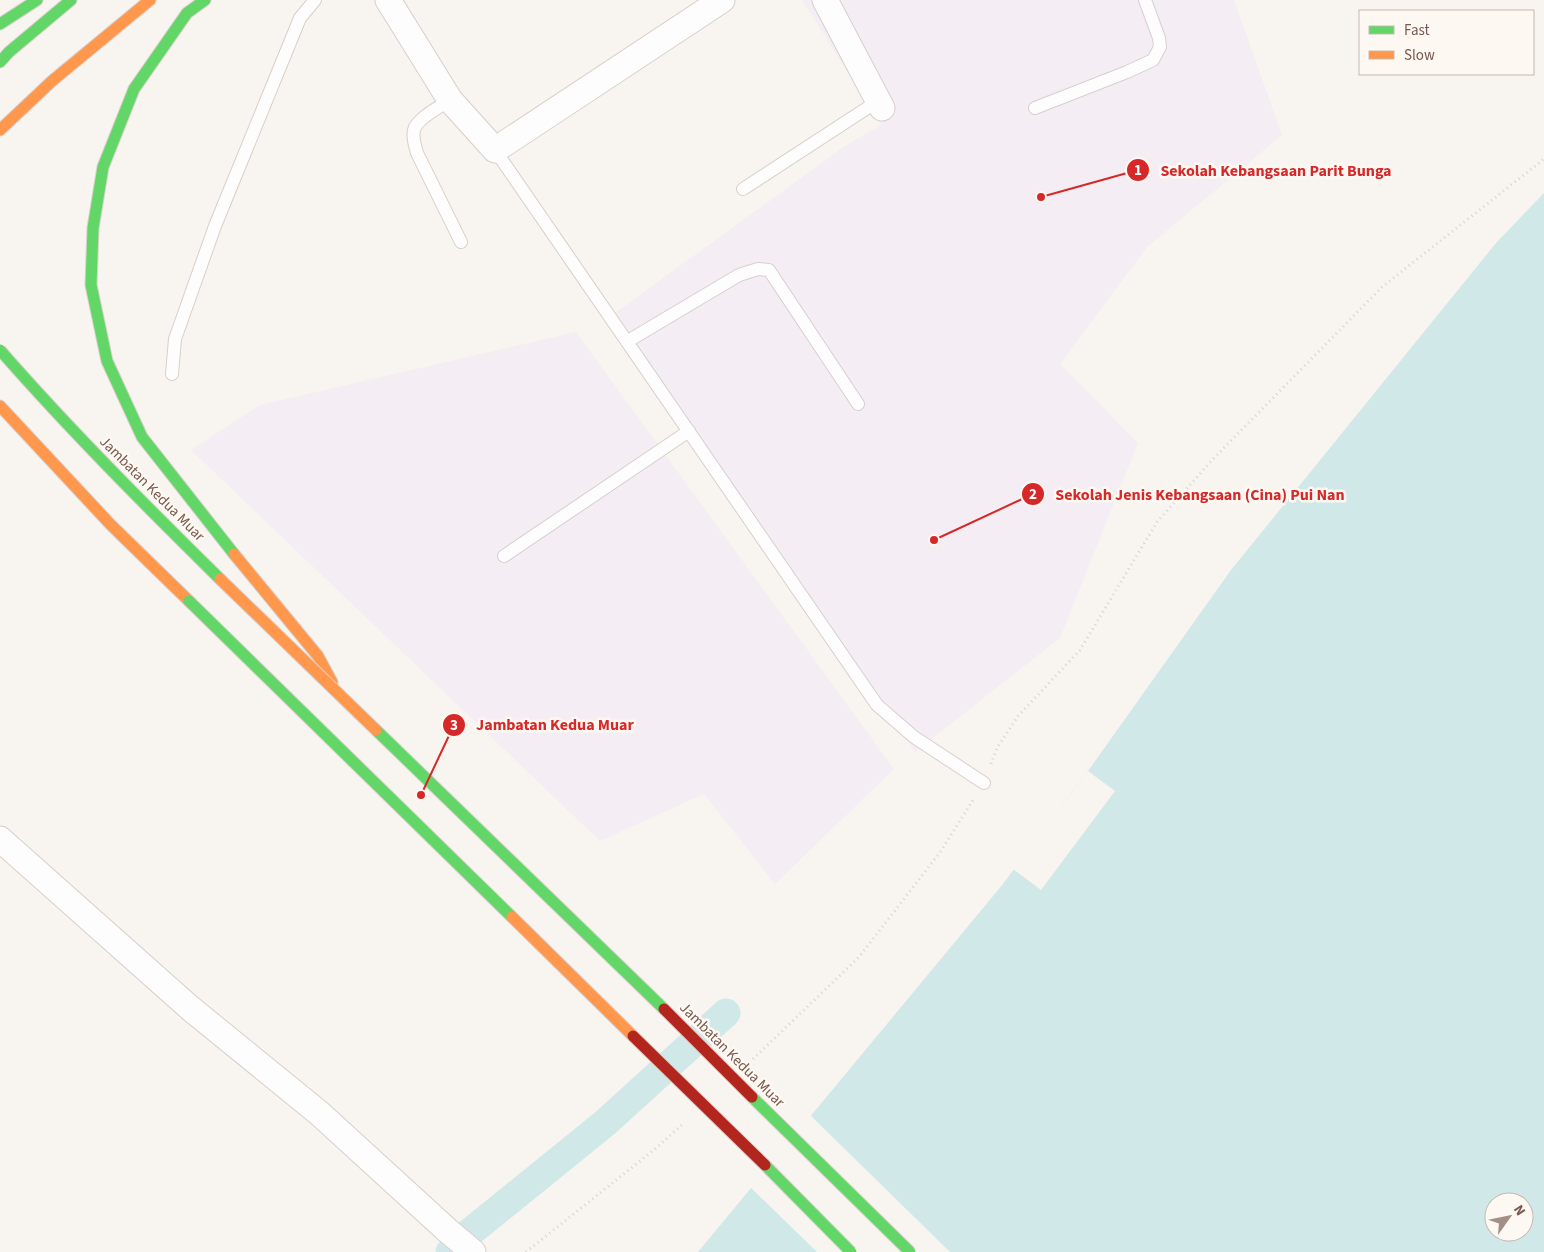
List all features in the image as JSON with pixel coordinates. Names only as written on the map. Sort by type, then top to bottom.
[{"type":"main road","points":[[0,24],[37,0]]},
{"type":"main road","points":[[0,62],[9,52],[71,0]]},
{"type":"main road","points":[[0,130],[52,81],[150,0]]},
{"type":"main road","points":[[204,0],[187,14],[134,89],[104,167],[93,228],[91,285],[107,361],[142,437],[209,523],[318,656],[340,696]]},
{"type":"main road","name":"Jambatan Kedua Muar","points":[[0,350],[46,403],[134,494],[590,937],[910,1252]]},
{"type":"main road","points":[[0,406],[111,525],[729,1129],[852,1252]]},
{"type":"street","points":[[388,0],[450,100],[495,150],[722,0]]},
{"type":"street","points":[[825,0],[880,105]]},
{"type":"street","points":[[0,839],[190,1008],[320,1113],[473,1252]]},
{"type":"lane","points":[[172,374],[176,339],[215,226],[300,18],[315,0]]},
{"type":"lane","points":[[1035,108],[1153,60],[1160,47],[1159,38],[1145,0]]},
{"type":"lane","points":[[450,100],[421,119],[414,128],[413,138],[418,153],[461,242]]},
{"type":"lane","points":[[743,189],[880,105]]},
{"type":"lane","points":[[495,150],[877,705],[914,737],[984,783]]},
{"type":"lane","points":[[628,341],[739,275],[758,270],[769,270],[858,404]]},
{"type":"lane","points":[[504,556],[689,431]]},
{"type":"path","points":[[747,1064],[858,957],[941,851],[984,783],[997,748],[1018,716],[1080,650],[1157,522],[1214,458],[1382,287],[1544,159]]},
{"type":"path","points":[[526,1252],[655,1149],[690,1116]]},
{"type":"shaded area","points":[[802,0],[1234,0],[1282,135],[1147,247],[1060,364],[1138,443],[1060,638],[915,752],[615,313],[845,146],[881,125]]},
{"type":"shaded area","points":[[1544,193],[1544,1252],[698,1252],[1003,884],[1088,771],[1231,570],[1496,243]]},
{"type":"shaded area","points":[[576,332],[894,769],[775,884],[704,794],[600,841],[191,450],[260,405]]},
{"type":"pier","points":[[1088,771],[1115,791],[1041,890],[1013,869],[1046,825],[1044,823],[1055,811],[1057,812]]},
{"type":"pier","points":[[809,1114],[950,1252],[817,1252],[749,1186]]},
{"type":"waterway","points":[[450,1252],[463,1238],[605,1123],[726,1013]]},
{"type":"traffic: fast","points":[[0,24],[37,0]]},
{"type":"traffic: fast","points":[[0,62],[9,52],[71,0]]},
{"type":"traffic: fast","points":[[205,0],[187,13],[134,89],[103,167],[93,228],[91,285],[107,361],[142,437],[234,554]]},
{"type":"traffic: fast","points":[[0,350],[81,438],[220,579]]},
{"type":"traffic: fast","points":[[189,601],[512,917]]},
{"type":"traffic: fast","points":[[376,730],[664,1009]]},
{"type":"traffic: fast","points":[[752,1097],[910,1252]]},
{"type":"traffic: fast","points":[[765,1165],[851,1252]]},
{"type":"traffic: slow","points":[[0,130],[52,81],[150,0]]},
{"type":"traffic: slow","points":[[0,406],[111,525],[189,601]]},
{"type":"traffic: slow","points":[[234,554],[318,656],[332,682]]},
{"type":"traffic: slow","points":[[220,579],[376,730]]},
{"type":"traffic: slow","points":[[512,917],[633,1036]]},
{"type":"traffic: jam","points":[[664,1009],[752,1097]]},
{"type":"traffic: jam","points":[[633,1036],[765,1165]]},
{"type":"place","name":"Sekolah Kebangsaan Parit Bunga","points":[[1041,197]]},
{"type":"place","name":"Sekolah Jenis Kebangsaan (Cina) Pui Nan","points":[[934,540]]},
{"type":"place","name":"Jambatan Kedua Muar","points":[[421,795]]}]
